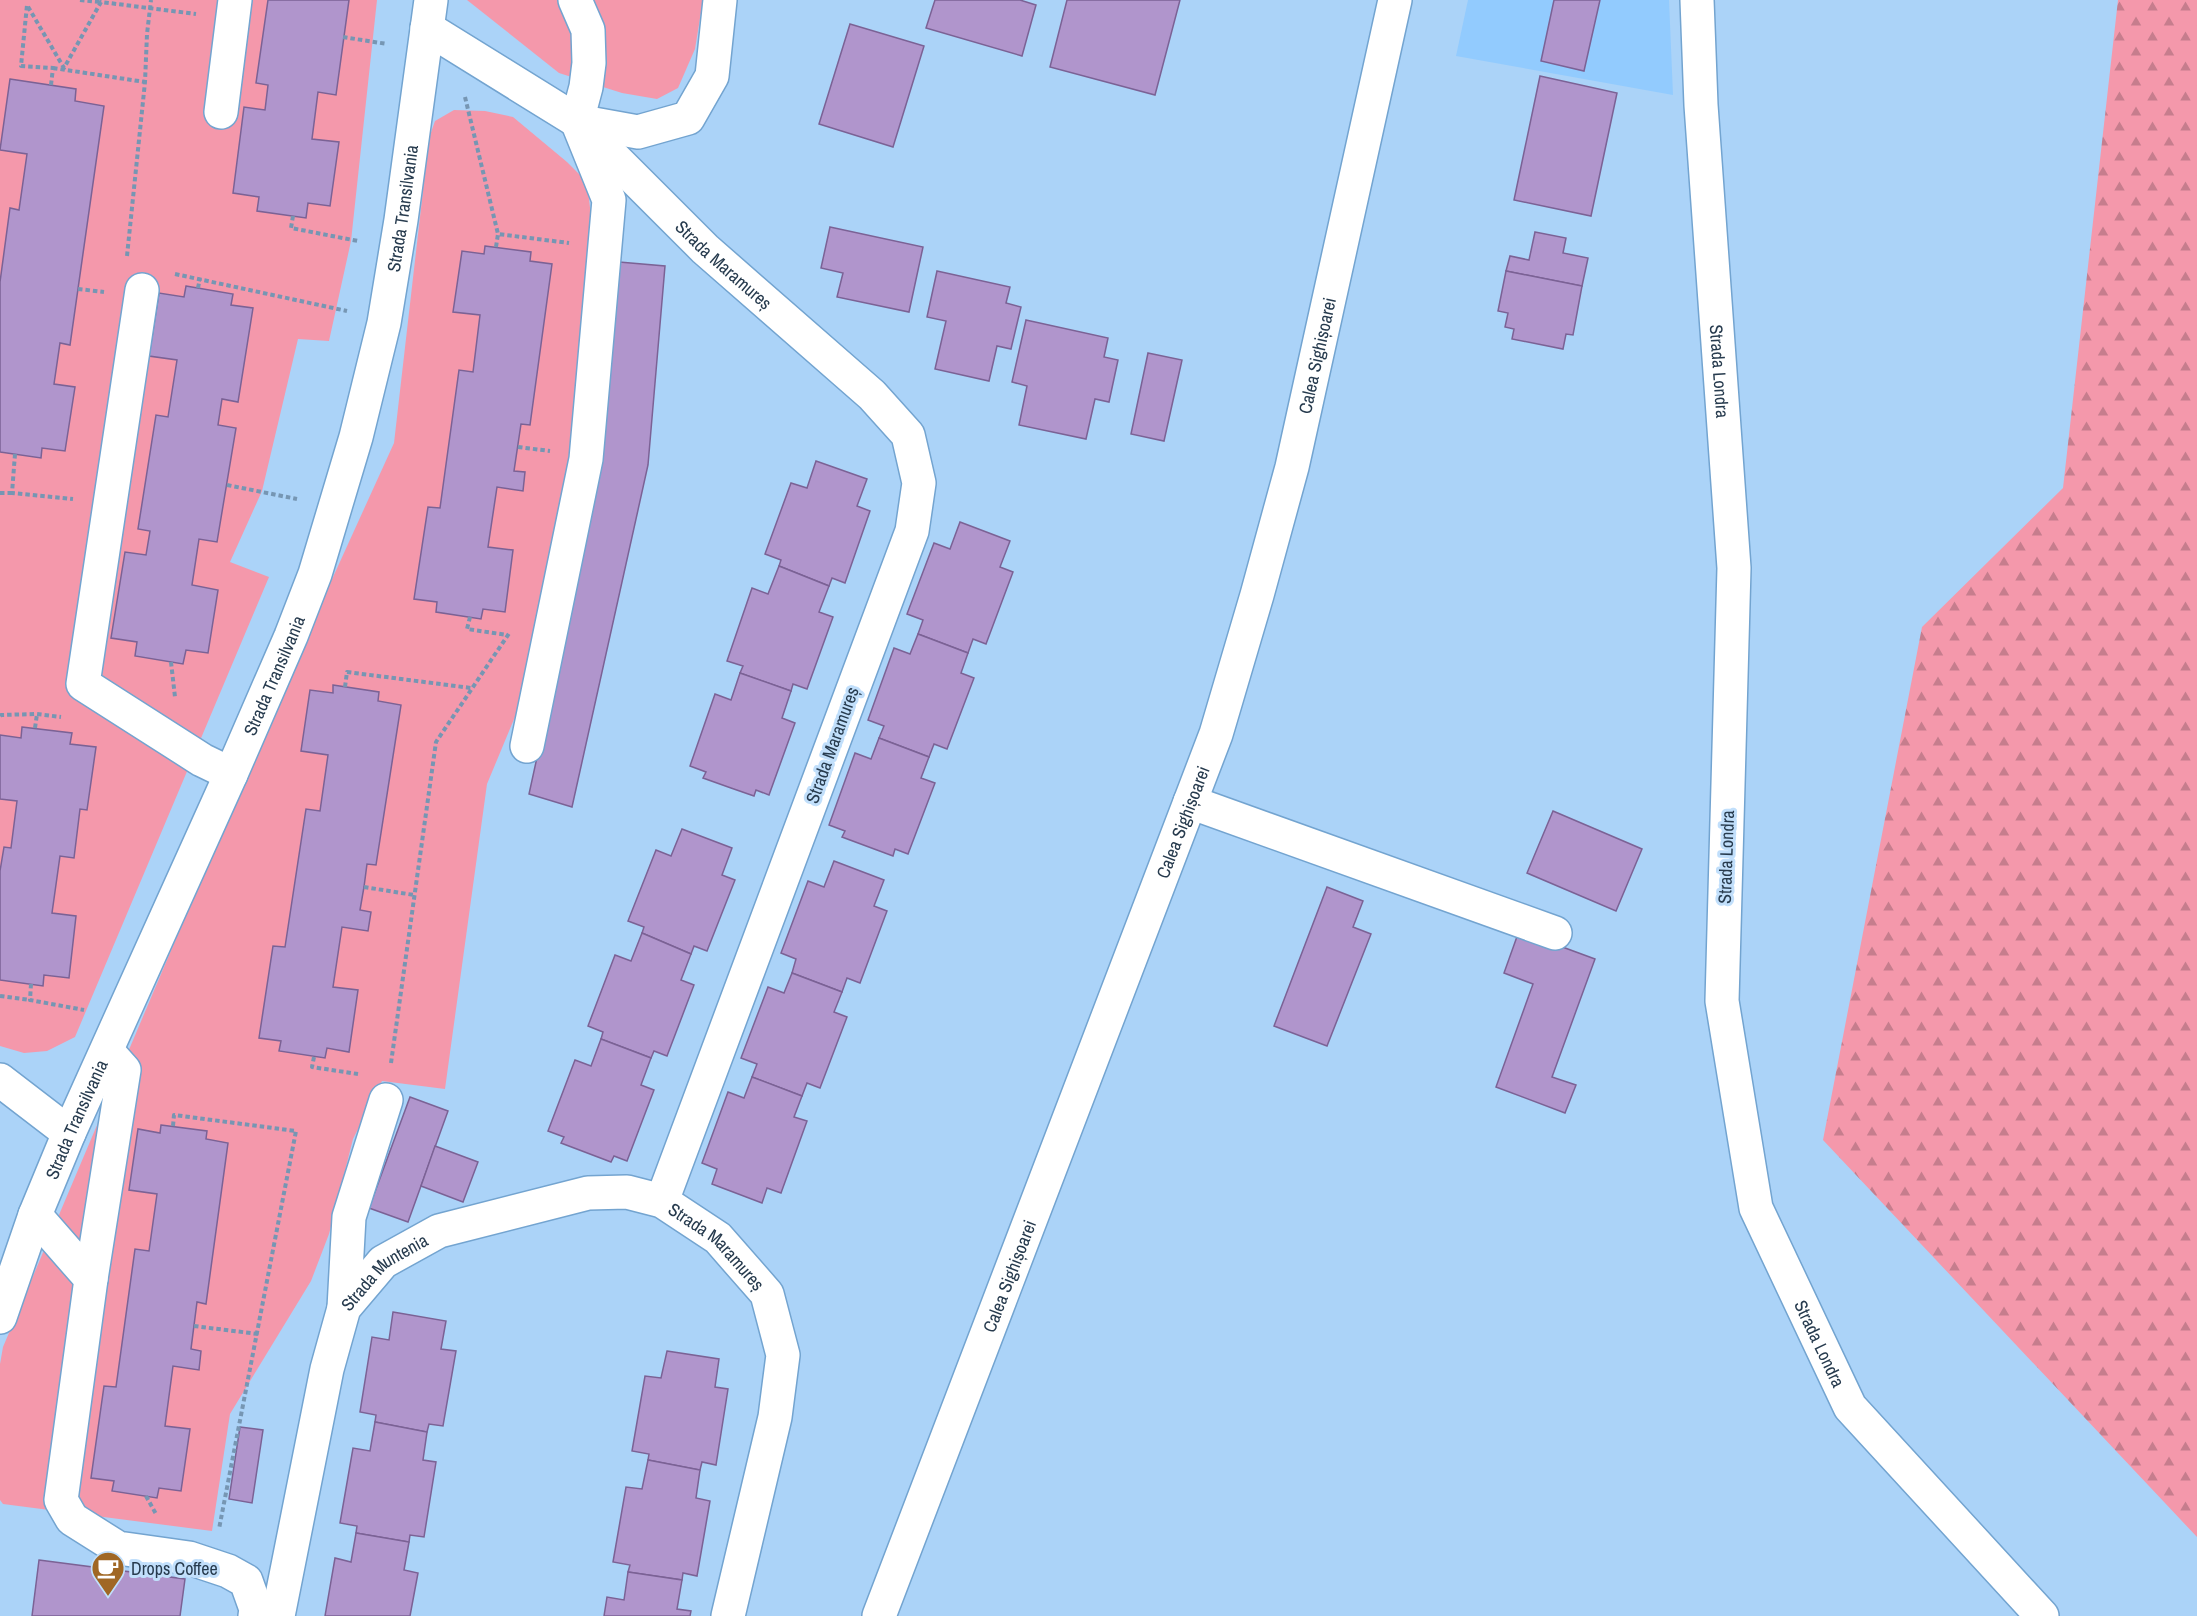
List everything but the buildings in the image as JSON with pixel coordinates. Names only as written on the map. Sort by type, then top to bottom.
[{"type":"street","points":[[527,746],[586,459],[609,200],[578,121],[589,63],[588,30],[575,0]]},
{"type":"street","points":[[578,121],[638,132],[688,118],[712,76],[720,0]]},
{"type":"street","name":"Calea Sighișoarei","points":[[879,1616],[1216,734],[1292,467],[1395,0]]},
{"type":"street","name":"Strada Londra","points":[[1697,0],[1701,105],[1734,568],[1722,1001],[1756,1208],[1850,1407],[2042,1616]]},
{"type":"street","points":[[221,112],[234,10]]},
{"type":"street","name":"Strada Maramureș","points":[[437,24],[578,121],[705,249],[872,396],[908,435],[919,483],[912,531],[662,1201],[718,1238],[767,1294],[783,1355],[775,1417],[728,1616]]},
{"type":"street","name":"Strada Transilvania","points":[[0,1317],[35,1215],[69,1133],[231,774],[291,636],[315,574],[356,437],[386,313],[437,24]]},
{"type":"street","points":[[142,290],[83,684],[195,755],[231,774]]},
{"type":"street","points":[[1190,802],[1555,933]]},
{"type":"street","points":[[107,1051],[124,1070],[91,1279],[61,1500],[72,1519],[118,1548],[189,1558],[212,1565],[246,1581],[256,1609],[255,1616]]},
{"type":"street","points":[[0,1080],[69,1133]]},
{"type":"street","points":[[344,1308],[349,1217],[387,1090]]},
{"type":"street","name":"Strada Muntenia","points":[[278,1616],[327,1369],[344,1308],[383,1262],[440,1231],[588,1193],[627,1192],[662,1201]]},
{"type":"street","points":[[35,1215],[91,1279]]},
{"type":"path","points":[[81,0],[150,7],[234,10]]},
{"type":"path","points":[[64,68],[101,2]]},
{"type":"path","points":[[64,68],[27,5],[21,66],[64,68],[145,82]]},
{"type":"path","points":[[437,24],[498,234],[496,247]]},
{"type":"path","points":[[343,38],[398,46]]},
{"type":"path","points":[[51,85],[52,68]]},
{"type":"path","points":[[293,216],[291,228],[367,242]]},
{"type":"path","points":[[498,234],[572,244]]},
{"type":"path","points":[[78,290],[122,294],[142,290],[169,273],[355,313]]},
{"type":"path","points":[[198,288],[200,278]]},
{"type":"path","points":[[518,447],[551,451]]},
{"type":"path","points":[[12,493],[15,454]]},
{"type":"path","points":[[227,485],[307,501]]},
{"type":"path","points":[[0,493],[76,499]]},
{"type":"path","points":[[470,617],[467,629],[507,635]]},
{"type":"path","points":[[314,1057],[312,1067],[387,1090],[436,742],[513,626]]},
{"type":"path","points":[[345,687],[347,672],[472,688]]},
{"type":"path","points":[[34,728],[37,714]]},
{"type":"path","points":[[363,887],[414,895]]},
{"type":"path","points":[[30,1000],[31,984]]},
{"type":"path","points":[[0,996],[95,1012]]},
{"type":"path","points":[[173,1126],[174,1115],[296,1131],[212,1565]]},
{"type":"path","points":[[194,1326],[258,1334]]},
{"type":"shaded area","points":[[1468,0],[1669,0],[1673,95],[1456,56]]},
{"type":"green space","points":[[0,0],[377,0],[351,241],[329,341],[298,339],[262,491],[230,562],[269,577],[75,1037],[47,1051],[24,1053],[0,1046]]},
{"type":"green space","points":[[467,0],[703,0],[695,49],[678,88],[657,99],[622,93],[559,73]]},
{"type":"green space","points":[[2118,0],[2197,0],[2197,1537],[1823,1140],[1922,627],[2063,488]]},
{"type":"green space","points":[[454,110],[485,111],[513,117],[567,162],[587,182],[593,233],[567,502],[543,613],[517,712],[487,784],[445,1089],[382,1081],[353,1139],[329,1234],[311,1281],[230,1414],[212,1531],[3,1504],[0,1500],[0,1364],[3,1347],[278,698],[394,443],[423,191],[425,150],[435,121]]},
{"type":"place","name":"Drops Coffee","points":[[108,1597]]}]
